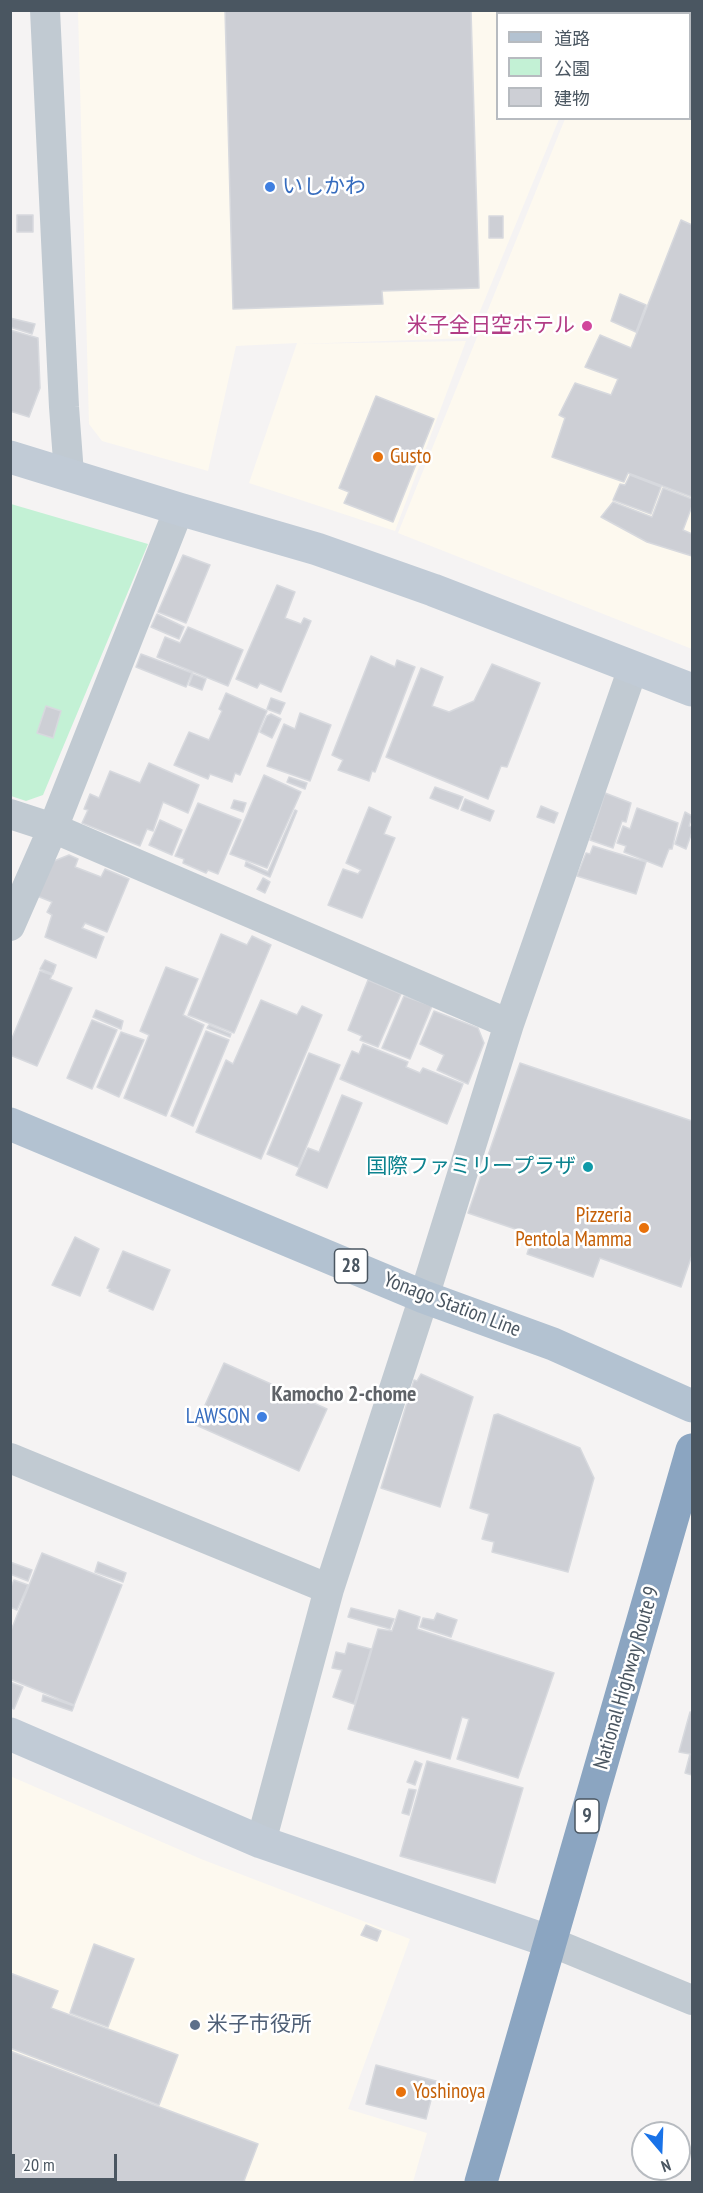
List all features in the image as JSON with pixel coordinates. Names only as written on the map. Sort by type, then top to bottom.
[{"type":"highway","name":"National Highway Route 9","points":[[481,2182],[693,1450]]},
{"type":"main road","name":"Yonago Station Line","points":[[10,1124],[424,1297],[553,1344],[693,1407]]},
{"type":"street","points":[[45,10],[63,407],[69,474]]},
{"type":"street","points":[[10,457],[349,560],[693,690]]},
{"type":"street","points":[[10,926],[53,828],[178,509]]},
{"type":"street","points":[[261,1842],[329,1589],[424,1297],[509,1024],[633,668]]},
{"type":"street","points":[[10,814],[53,828],[509,1024]]},
{"type":"street","points":[[10,1458],[329,1589]]},
{"type":"street","points":[[10,1734],[261,1842],[551,1941],[693,2000]]},
{"type":"shaded area","points":[[563,10],[565,12],[496,12],[496,120],[559,120],[469,338],[299,344],[466,341],[395,531],[249,483],[297,343],[236,346],[208,471],[102,441],[89,424],[78,11]]},
{"type":"shaded area","name":"米子全日空ホテル","points":[[691,98],[692,649],[398,533],[565,120],[691,120]]},
{"type":"shaded area","name":"米子市役所","points":[[10,1776],[201,1859],[410,1939],[348,2109],[427,2133],[413,2182],[11,2182]]},
{"type":"green space","points":[[692,11],[692,65],[691,12],[587,12]]},
{"type":"green space","points":[[11,504],[148,544],[43,795],[26,801],[11,796]]},
{"type":"building","points":[[225,10],[471,10],[479,288],[382,291],[383,304],[233,309]]},
{"type":"building","points":[[17,215],[33,215],[33,232],[17,232]]},
{"type":"building","points":[[489,216],[503,216],[503,238],[489,238]]},
{"type":"building","points":[[681,220],[692,225],[692,497],[628,473],[624,482],[552,457],[565,418],[559,415],[575,383],[611,395],[618,379],[585,367],[600,335],[631,348]]},
{"type":"building","points":[[620,294],[646,305],[636,332],[611,321]]},
{"type":"building","points":[[10,318],[35,324],[32,334],[10,327]]},
{"type":"building","points":[[10,330],[38,338],[40,388],[29,417],[10,411]]},
{"type":"building","points":[[376,396],[434,419],[393,522],[344,503],[349,492],[339,488]]},
{"type":"building","points":[[630,475],[661,487],[651,514],[613,500],[620,484],[625,485]]},
{"type":"building","points":[[663,488],[692,499],[692,506],[683,530],[692,534],[692,556],[647,542],[601,517],[613,502],[652,517]]},
{"type":"building","points":[[183,555],[210,565],[186,623],[158,612]]},
{"type":"building","points":[[277,585],[295,592],[285,618],[301,624],[304,618],[311,621],[281,692],[260,683],[257,688],[236,679]]},
{"type":"building","points":[[157,614],[184,627],[179,639],[151,627]]},
{"type":"building","points":[[188,627],[243,650],[228,686],[157,657],[165,637],[180,643]]},
{"type":"building","points":[[141,654],[192,673],[186,687],[136,667]]},
{"type":"building","points":[[371,656],[395,667],[397,660],[415,667],[375,772],[372,771],[369,781],[338,770],[343,760],[332,755]]},
{"type":"building","points":[[492,664],[540,683],[507,767],[501,766],[488,799],[386,757],[421,668],[443,677],[432,706],[449,712],[474,701]]},
{"type":"building","points":[[193,674],[206,679],[202,690],[189,685]]},
{"type":"building","points":[[226,693],[267,711],[240,775],[235,773],[232,782],[210,774],[208,779],[174,765],[189,732],[209,740],[222,711],[219,709]]},
{"type":"building","points":[[271,698],[285,703],[280,714],[267,709]]},
{"type":"building","points":[[46,706],[61,711],[53,738],[37,733]]},
{"type":"building","points":[[300,713],[331,725],[310,781],[267,766],[284,724],[295,729]]},
{"type":"building","points":[[271,714],[281,719],[272,738],[260,732],[267,716]]},
{"type":"building","points":[[149,763],[199,785],[188,813],[163,802],[153,831],[147,829],[140,846],[82,823],[88,810],[84,809],[90,794],[99,798],[110,771],[140,783]]},
{"type":"building","points":[[264,775],[301,792],[267,868],[230,854]]},
{"type":"building","points":[[289,777],[307,783],[305,789],[287,782]]},
{"type":"building","points":[[435,787],[463,797],[458,809],[430,798]]},
{"type":"building","points":[[605,793],[631,803],[626,822],[622,821],[613,848],[590,840]]},
{"type":"building","points":[[465,799],[494,811],[490,821],[461,810]]},
{"type":"building","points":[[234,800],[246,803],[243,812],[231,808]]},
{"type":"building","points":[[198,803],[241,820],[218,874],[208,870],[206,873],[183,863],[184,859],[175,856]]},
{"type":"building","points":[[541,806],[558,813],[554,823],[537,817]]},
{"type":"building","points":[[369,807],[391,817],[384,834],[395,838],[362,918],[328,905],[343,869],[358,874],[361,870],[346,863]]},
{"type":"building","points":[[637,808],[678,823],[672,849],[669,849],[662,867],[624,852],[626,846],[617,843],[623,826],[630,829]]},
{"type":"building","points":[[295,810],[297,811],[270,877],[245,866],[246,862],[268,872]]},
{"type":"building","points":[[685,812],[692,816],[689,826],[692,827],[692,832],[686,849],[675,844]]},
{"type":"building","points":[[160,820],[182,830],[172,855],[149,845]]},
{"type":"building","points":[[593,846],[646,862],[636,894],[577,876],[586,853],[590,854]]},
{"type":"building","points":[[69,855],[78,859],[75,867],[101,877],[105,869],[129,879],[107,932],[85,923],[82,928],[104,937],[96,958],[45,937],[52,915],[47,912],[52,902],[37,896],[54,861]]},
{"type":"building","points":[[263,878],[270,882],[265,893],[257,889]]},
{"type":"building","points":[[221,934],[247,945],[252,936],[271,945],[234,1033],[188,1015]]},
{"type":"building","points":[[45,960],[56,965],[53,974],[40,969]]},
{"type":"building","points":[[166,967],[198,979],[183,1015],[204,1025],[166,1116],[124,1098],[149,1035],[140,1031]]},
{"type":"building","points":[[40,971],[52,975],[50,979],[72,988],[37,1066],[10,1055],[10,1043]]},
{"type":"building","points":[[368,980],[401,994],[378,1047],[360,1040],[362,1036],[348,1030]]},
{"type":"building","points":[[404,996],[432,1006],[410,1059],[382,1048]]},
{"type":"building","points":[[261,1000],[297,1015],[302,1006],[322,1015],[261,1159],[196,1132],[226,1060],[233,1064]]},
{"type":"building","points":[[96,1010],[123,1021],[121,1029],[93,1017]]},
{"type":"building","points":[[434,1011],[478,1028],[484,1043],[468,1084],[437,1070],[444,1055],[420,1044]]},
{"type":"building","points":[[92,1020],[117,1030],[92,1089],[67,1078]]},
{"type":"building","points":[[209,1025],[231,1034],[230,1037],[207,1028]]},
{"type":"building","points":[[206,1031],[229,1040],[193,1126],[171,1116]]},
{"type":"building","points":[[121,1032],[144,1040],[119,1097],[97,1087]]},
{"type":"building","points":[[363,1044],[408,1062],[406,1067],[420,1073],[423,1068],[463,1084],[447,1124],[340,1079],[352,1051],[359,1054]]},
{"type":"building","points":[[309,1053],[340,1065],[298,1167],[267,1154]]},
{"type":"building","name":"国際ファミリープラザ","points":[[520,1063],[692,1121],[692,1255],[681,1287],[600,1258],[593,1277],[527,1254],[533,1235],[468,1213]]},
{"type":"building","points":[[342,1095],[362,1103],[327,1188],[296,1175],[308,1148],[319,1152]]},
{"type":"building","points":[[75,1237],[99,1249],[80,1296],[52,1285]]},
{"type":"building","points":[[123,1251],[170,1270],[153,1310],[109,1291],[110,1289],[107,1288]]},
{"type":"building","name":"LAWSON","points":[[224,1363],[327,1409],[299,1471],[196,1425]]},
{"type":"building","points":[[421,1374],[473,1397],[440,1507],[381,1488],[414,1380],[417,1381]]},
{"type":"building","points":[[498,1414],[580,1448],[594,1478],[568,1572],[492,1552],[494,1542],[482,1539],[489,1514],[470,1508],[494,1415]]},
{"type":"building","points":[[42,1553],[122,1585],[74,1705],[10,1679],[10,1633]]},
{"type":"building","points":[[10,1562],[32,1570],[28,1581],[10,1574]]},
{"type":"building","points":[[98,1562],[126,1573],[123,1582],[95,1572]]},
{"type":"building","points":[[14,1580],[28,1585],[17,1610],[10,1607],[10,1589]]},
{"type":"building","points":[[351,1608],[394,1619],[390,1629],[348,1617]]},
{"type":"building","points":[[399,1610],[420,1617],[417,1629],[554,1673],[518,1778],[457,1759],[469,1719],[462,1717],[450,1759],[348,1729],[378,1629],[392,1631]]},
{"type":"building","points":[[437,1613],[457,1620],[451,1637],[420,1627],[423,1618],[434,1620]]},
{"type":"building","points":[[348,1643],[371,1649],[354,1704],[333,1697],[342,1670],[332,1668],[336,1652],[345,1654]]},
{"type":"building","points":[[10,1682],[23,1687],[14,1709],[10,1707]]},
{"type":"building","points":[[43,1695],[74,1706],[72,1711],[42,1701]]},
{"type":"building","points":[[690,1712],[692,1713],[692,1775],[685,1773],[690,1754],[679,1752]]},
{"type":"building","points":[[415,1761],[422,1764],[415,1785],[407,1782]]},
{"type":"building","points":[[427,1761],[523,1788],[495,1883],[400,1856]]},
{"type":"building","points":[[409,1789],[416,1790],[409,1815],[402,1813]]},
{"type":"building","points":[[366,1925],[381,1931],[377,1941],[361,1935]]},
{"type":"building","points":[[94,1944],[134,1959],[108,2027],[70,2013]]},
{"type":"building","points":[[10,1973],[58,1991],[51,2008],[178,2055],[159,2105],[10,2048]]},
{"type":"building","points":[[10,2051],[258,2144],[244,2181],[247,2182],[10,2182]]},
{"type":"building","name":"Yoshinoya","points":[[376,2065],[436,2081],[426,2119],[366,2104]]},
{"type":"place","name":"いしかわ","points":[[270,187]]},
{"type":"place","name":"米子全日空ホテル","points":[[587,326]]},
{"type":"place","name":"Gusto","points":[[378,457]]},
{"type":"place","name":"国際ファミリープラザ","points":[[588,1167]]},
{"type":"place","name":"Pizzeria Pentola Mamma","points":[[644,1228]]},
{"type":"place","name":"LAWSON","points":[[262,1417]]},
{"type":"place","name":"米子市役所","points":[[195,2025]]},
{"type":"place","name":"Yoshinoya","points":[[401,2092]]},
{"type":"district","name":"Kamocho 2-chome","points":[[344,1395]]}]
